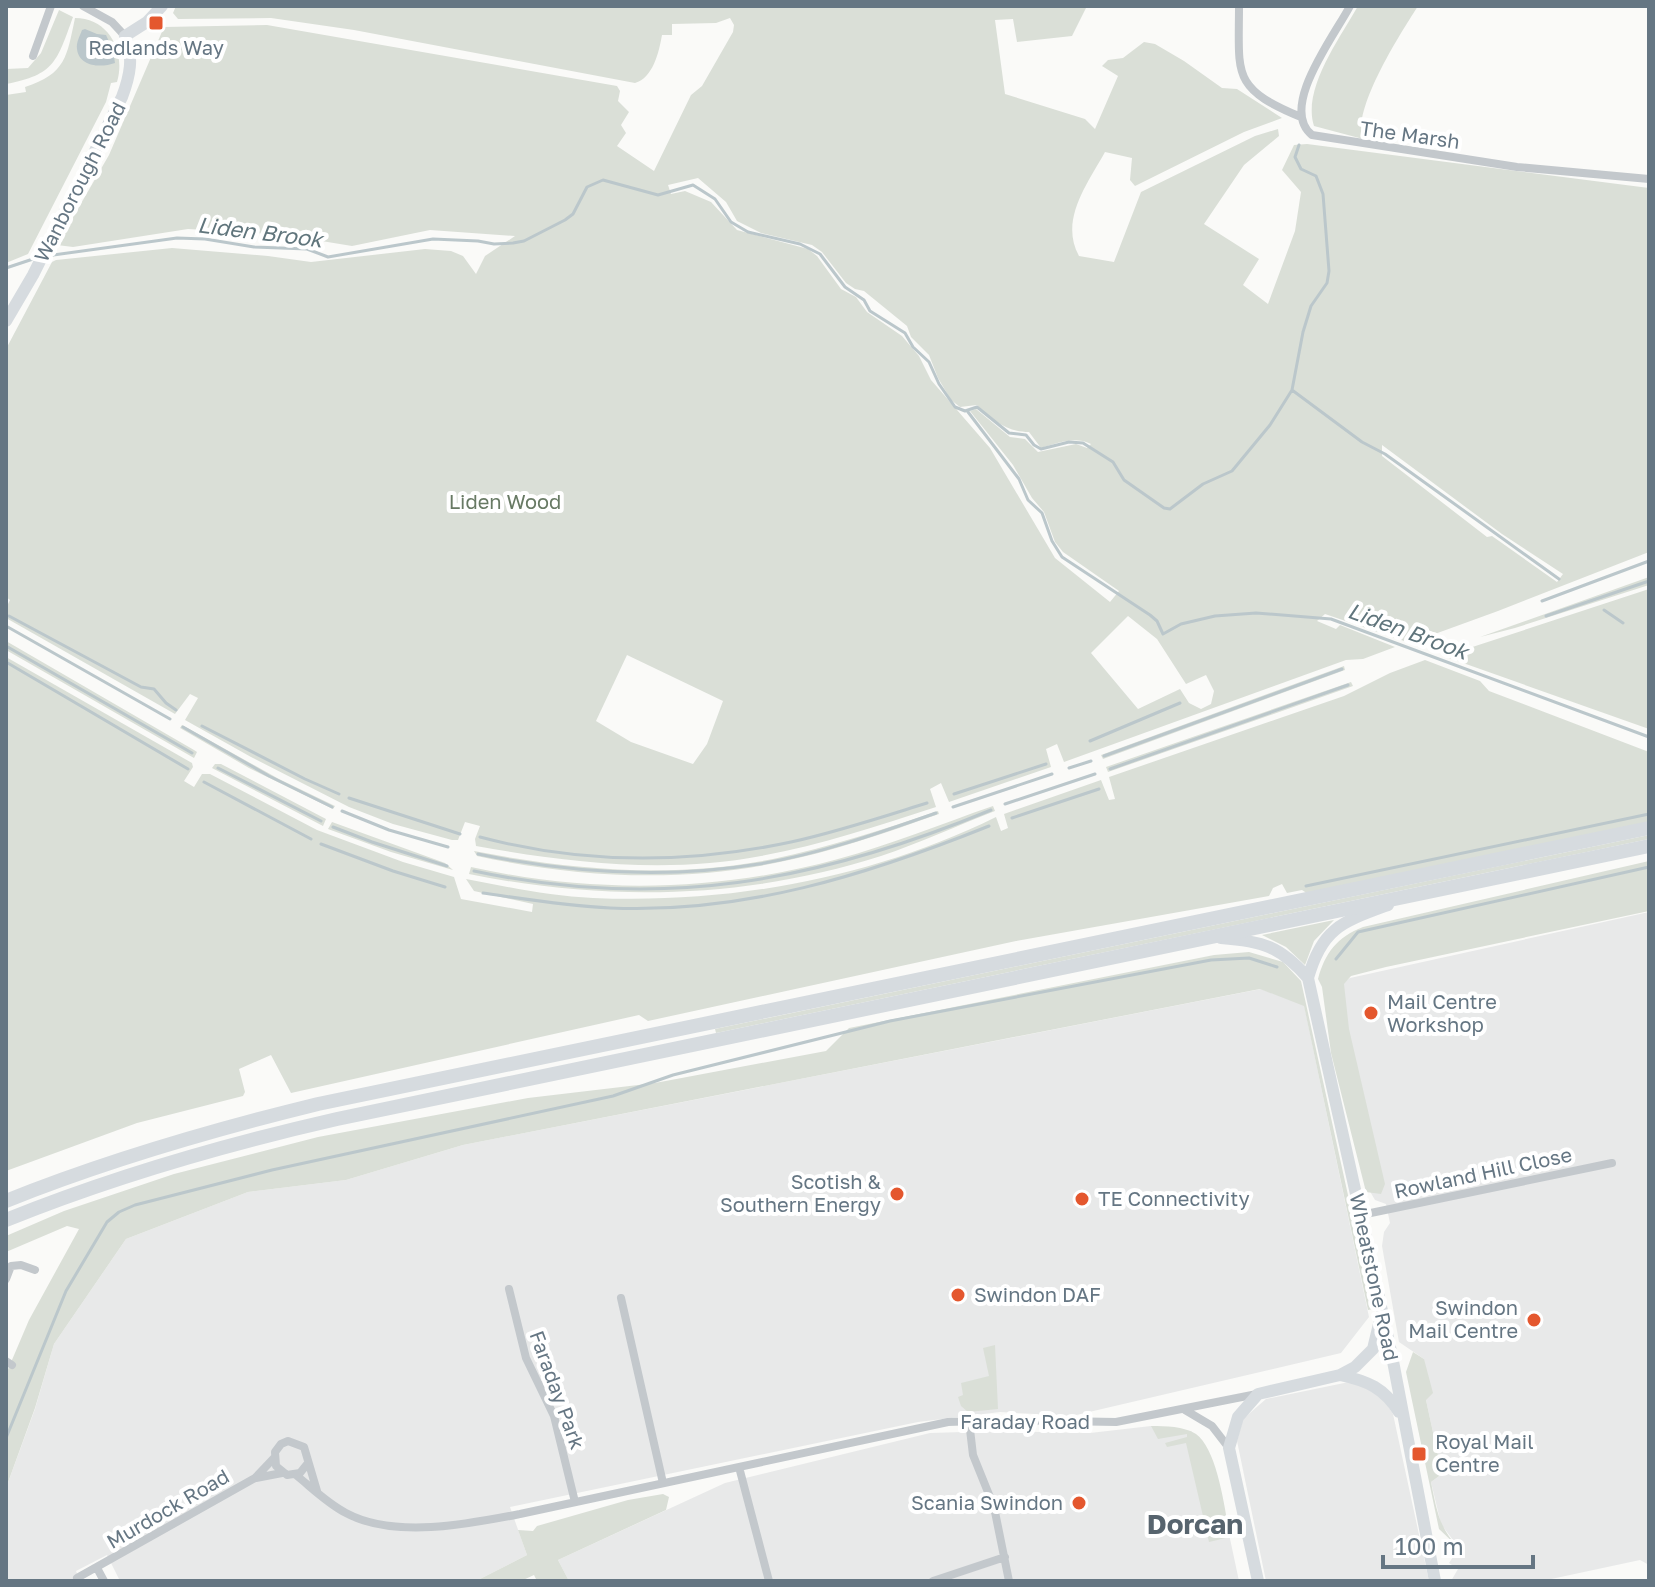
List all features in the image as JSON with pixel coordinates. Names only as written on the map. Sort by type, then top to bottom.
[{"type":"highway","points":[[6,1201],[140,1152],[318,1104],[1649,828]]},
{"type":"highway","points":[[6,1220],[144,1169],[281,1132],[1649,846]]},
{"type":"main road","points":[[125,36],[147,22],[162,6]]},
{"type":"main road","name":"Wanborough Road","points":[[6,321],[122,97],[131,69],[125,36]]},
{"type":"main road","points":[[1210,937],[1250,940],[1271,946],[1289,958],[1308,978],[1319,947],[1337,926],[1421,894]]},
{"type":"main road","name":"Wheatstone Road","points":[[1308,978],[1437,1579]]},
{"type":"main road","name":"Faraday Road","points":[[1258,1394],[1340,1375],[1363,1361],[1373,1349],[1379,1329],[1380,1305]]},
{"type":"main road","points":[[1340,1375],[1377,1386],[1391,1399],[1402,1416]]},
{"type":"main road","points":[[1258,1394],[1238,1417],[1229,1448],[1258,1581]]},
{"type":"street","points":[[33,56],[51,6]]},
{"type":"street","points":[[83,6],[112,22],[125,36]]},
{"type":"street","name":"The Marsh","points":[[1239,6],[1241,68],[1245,82],[1262,98],[1301,117],[1306,130],[1318,137],[1517,167],[1649,179]]},
{"type":"street","points":[[1301,117],[1304,93],[1312,73],[1350,6]]},
{"type":"street","name":"Rowland Hill Close","points":[[1361,1215],[1612,1163]]},
{"type":"street","points":[[6,1279],[11,1266],[21,1265],[35,1270]]},
{"type":"street","name":"Faraday Park","points":[[509,1289],[526,1358],[554,1416],[561,1438],[575,1502]]},
{"type":"street","points":[[621,1298],[663,1483]]},
{"type":"street","name":"Faraday Road","points":[[296,1475],[347,1514],[381,1525],[481,1521],[937,1424],[969,1421],[1116,1422],[1258,1394]]},
{"type":"street","points":[[1184,1409],[1212,1426],[1229,1448]]},
{"type":"street","points":[[969,1421],[973,1455],[989,1491],[1009,1581]]},
{"type":"street","points":[[308,1463],[296,1475],[282,1473],[276,1466],[275,1452],[281,1444],[294,1441],[304,1447],[318,1492]]},
{"type":"street","name":"Murdock Road","points":[[77,1578],[255,1478],[274,1458]]},
{"type":"street","points":[[739,1467],[769,1581]]},
{"type":"street","name":"Murdock Road","points":[[255,1478],[282,1473]]},
{"type":"street","points":[[933,1581],[1005,1557]]},
{"type":"street","name":"Murdock Road","points":[[97,1568],[104,1581]]},
{"type":"shaded area","points":[[85,29],[106,35],[115,63],[97,66],[82,59],[77,44]]},
{"type":"shaded area","name":"Swindon Mail Centre","points":[[1649,912],[1649,1565],[1640,1560],[1542,1581],[1451,1581],[1458,1569],[1449,1563],[1459,1548],[1441,1524],[1431,1482],[1442,1474],[1426,1400],[1424,1359],[1399,1342],[1382,1246],[1384,1232],[1390,1223],[1386,1204],[1375,1200],[1368,1188],[1324,996],[1350,978]]},
{"type":"shaded area","points":[[1261,989],[1304,1005],[1369,1317],[1341,1353],[1072,1416],[1000,1412],[918,1422],[510,1507],[527,1555],[476,1581],[120,1581],[107,1555],[76,1571],[80,1581],[6,1581],[6,1488],[35,1409],[54,1344],[126,1239],[248,1192],[346,1180],[463,1145]]},
{"type":"shaded area","points":[[1349,1382],[1379,1392],[1393,1414],[1429,1581],[1266,1581],[1237,1441],[1243,1419],[1266,1399]]},
{"type":"shaded area","points":[[1151,1426],[1191,1431],[1206,1447],[1219,1487],[1239,1581],[569,1581],[558,1560],[725,1483],[930,1433],[1090,1433]]},
{"type":"green space","name":"Liden Wood","points":[[176,6],[1087,6],[1072,36],[1017,42],[1013,19],[995,20],[1005,94],[1085,119],[1095,129],[1118,76],[1102,66],[1108,60],[1123,58],[1144,42],[1155,44],[1184,61],[1222,88],[1237,89],[1282,118],[1244,132],[1135,186],[1130,180],[1132,158],[1105,152],[1084,189],[1074,215],[1072,229],[1079,256],[1114,262],[1141,192],[1255,136],[1278,129],[1279,136],[1244,165],[1204,224],[1259,259],[1243,285],[1268,304],[1295,231],[1301,192],[1282,170],[1294,145],[1307,144],[1649,188],[1649,552],[1410,643],[1325,614],[1317,621],[1336,629],[1340,625],[1395,647],[1363,659],[1346,660],[1064,762],[1057,744],[1046,749],[1051,767],[949,802],[941,783],[930,789],[936,807],[783,852],[690,864],[618,864],[476,846],[480,826],[465,822],[458,840],[393,824],[349,807],[185,720],[198,698],[190,694],[175,714],[6,618],[10,600],[6,597],[6,349],[52,262],[56,260],[172,248],[311,262],[425,249],[451,251],[463,256],[476,274],[485,256],[515,236],[430,230],[352,246],[285,235],[188,229],[73,247],[57,245],[109,155],[164,27],[267,25],[617,86],[620,91],[618,101],[629,112],[621,125],[626,133],[617,146],[654,171],[691,95],[702,86],[734,25],[730,18],[716,23],[672,24],[672,35],[662,35],[651,70],[635,83],[354,30],[271,18],[178,19],[173,13]],"holes":[[[698,178],[726,202],[737,221],[761,233],[812,245],[822,252],[846,283],[864,291],[907,326],[911,337],[929,355],[951,400],[960,407],[977,405],[1000,424],[1029,432],[1041,448],[1072,440],[1091,444],[1087,448],[1076,444],[1038,452],[1025,439],[1010,437],[976,409],[970,411],[1013,465],[1044,512],[1055,542],[1063,552],[1119,591],[1110,602],[1055,558],[990,448],[931,380],[919,356],[902,336],[867,312],[856,297],[841,289],[817,256],[808,249],[737,230],[711,202],[685,191],[671,194],[668,185]],[[1382,445],[1502,534],[1563,574],[1557,582],[1492,536],[1487,537],[1382,456]],[[1128,616],[1157,639],[1186,684],[1206,675],[1214,691],[1211,704],[1201,709],[1189,703],[1180,689],[1138,709],[1091,653]],[[627,655],[723,701],[707,744],[693,764],[631,742],[596,721]]]},
{"type":"green space","points":[[1358,6],[1418,6],[1390,51],[1371,91],[1361,126],[1363,139],[1314,126],[1312,112],[1318,80]]},
{"type":"green space","points":[[59,10],[73,17],[52,64],[35,76],[6,84],[6,69],[28,68],[41,53]]},
{"type":"green space","points":[[75,18],[97,24],[112,39],[119,59],[117,82],[111,83],[106,102],[28,254],[6,263],[6,95],[26,92],[25,87],[39,82],[57,69],[70,43]]},
{"type":"green space","points":[[1649,577],[1649,585],[1480,637]]},
{"type":"green space","points":[[1649,589],[1649,729],[1449,658],[1451,654]]},
{"type":"green space","points":[[6,641],[194,750],[197,752],[194,758],[6,650]]},
{"type":"green space","points":[[6,657],[192,763],[193,767],[184,781],[194,787],[202,774],[210,774],[317,830],[454,877],[461,899],[532,912],[533,904],[474,891],[466,879],[561,895],[645,899],[748,891],[800,883],[900,856],[996,817],[1001,831],[1008,828],[1004,814],[1101,780],[1109,800],[1115,799],[1109,777],[1344,696],[1425,660],[1480,681],[1489,691],[1649,752],[1649,823],[1308,894],[1302,890],[1287,893],[1282,884],[1273,888],[1269,896],[1016,941],[648,1021],[639,1015],[291,1093],[271,1055],[239,1069],[245,1092],[243,1096],[137,1123],[6,1171]]},
{"type":"green space","points":[[1344,666],[1345,670],[1103,759],[1101,755]]},
{"type":"green space","points":[[1351,682],[1353,686],[1108,772],[1106,767]]},
{"type":"green space","points":[[182,725],[335,806],[333,809],[249,768],[180,728]]},
{"type":"green space","points":[[215,764],[221,764],[326,819],[323,826],[212,768]]},
{"type":"green space","points":[[993,806],[995,811],[881,856],[779,881],[728,888],[624,892],[572,889],[469,874],[471,867],[563,882],[655,886],[747,878],[857,853]]},
{"type":"green space","points":[[938,811],[939,814],[919,821],[817,853],[775,863],[701,873],[588,873],[477,856],[474,851],[586,867],[699,869],[794,854]]},
{"type":"green space","points":[[332,822],[445,863],[453,870],[328,829]]},
{"type":"green space","points":[[1649,835],[1649,839],[716,1033],[715,1029]]},
{"type":"green space","points":[[1649,861],[1649,911],[1386,967],[1351,976],[1344,984],[1349,1029],[1385,1184],[1381,1194],[1366,1192],[1331,1053],[1322,987],[1318,979],[1333,947],[1363,927]]},
{"type":"green space","points":[[1334,920],[1314,941],[1305,965],[1286,947],[1262,935]]},
{"type":"green space","points":[[1249,952],[1283,962],[1301,981],[1373,1309],[1368,1310],[1304,1006],[1260,989],[463,1145],[346,1180],[248,1192],[126,1239],[54,1344],[6,1488],[6,1374],[29,1320],[79,1229],[67,1226],[6,1252],[6,1236],[64,1211],[174,1174],[318,1137],[528,1098],[655,1083],[826,1051],[849,1028],[1214,955]]},
{"type":"green space","points":[[995,1345],[998,1409],[968,1412],[961,1406],[958,1397],[963,1395],[961,1383],[989,1376],[983,1348]]},
{"type":"green space","points":[[1413,1352],[1424,1359],[1433,1393],[1426,1400],[1442,1474],[1431,1482],[1435,1500],[1443,1525],[1459,1548],[1439,1529],[1406,1372]]},
{"type":"green space","points":[[1151,1426],[1186,1429],[1204,1442],[1215,1467],[1230,1537],[1209,1542],[1186,1443],[1167,1447],[1165,1443],[1187,1437],[1187,1434],[1158,1439]]},
{"type":"green space","points":[[663,1494],[669,1497],[666,1510],[558,1560],[569,1581],[537,1581],[534,1575],[521,1581],[476,1581],[527,1555],[518,1530],[533,1531],[537,1526],[628,1500]]},
{"type":"waterway","name":"Liden Brook","points":[[46,256],[177,238],[254,247],[307,249],[328,257],[433,239],[513,243],[524,241],[565,220],[573,214],[587,187],[603,180],[658,195],[693,185],[715,199],[731,222],[748,232],[800,244],[820,254],[845,287],[864,300],[870,311],[905,333],[913,347],[929,362],[955,407],[965,411],[977,407],[1009,433],[1026,435],[1041,449],[1069,442],[1083,443],[1113,462],[1124,480],[1170,509],[1203,484],[1232,471],[1270,425],[1292,390],[1311,306],[1327,283],[1329,271],[1323,194],[1316,176],[1301,169],[1295,157],[1299,145]]},
{"type":"waterway","name":"Liden Brook","points":[[6,268],[39,257]]},
{"type":"waterway","points":[[1292,390],[1559,579]]},
{"type":"waterway","name":"Liden Brook","points":[[968,412],[1019,479],[1028,500],[1042,513],[1052,541],[1062,557],[1150,615],[1163,634],[1181,624],[1215,616],[1256,613],[1331,619],[1649,737]]},
{"type":"waterway","points":[[1542,601],[1649,561]]},
{"type":"waterway","points":[[1546,616],[1649,581]]},
{"type":"waterway","points":[[1604,610],[1623,623]]},
{"type":"waterway","points":[[9,616],[141,687],[154,689],[176,710]]},
{"type":"waterway","points":[[6,626],[170,719]]},
{"type":"waterway","points":[[6,646],[192,753]]},
{"type":"waterway","points":[[6,662],[188,769]]},
{"type":"waterway","points":[[1104,756],[1342,669]]},
{"type":"waterway","points":[[1110,769],[1348,685]]},
{"type":"waterway","points":[[1090,741],[1180,703]]},
{"type":"waterway","points":[[202,726],[339,794]]},
{"type":"waterway","points":[[183,727],[269,776],[332,807]]},
{"type":"waterway","points":[[1069,768],[1091,761]]},
{"type":"waterway","points":[[954,794],[1046,764]]},
{"type":"waterway","points":[[218,768],[321,821]]},
{"type":"waterway","points":[[953,807],[1052,774]]},
{"type":"waterway","points":[[1005,804],[1095,774]]},
{"type":"waterway","points":[[204,782],[311,839]]},
{"type":"waterway","points":[[1012,818],[1099,789]]},
{"type":"waterway","points":[[349,798],[460,834]]},
{"type":"waterway","points":[[480,837],[557,852],[635,858],[674,857],[752,849],[808,838],[927,803]]},
{"type":"waterway","points":[[474,871],[543,883],[609,888],[674,888],[737,882],[863,856],[991,810]]},
{"type":"waterway","points":[[342,811],[389,830],[448,847]]},
{"type":"waterway","points":[[478,854],[548,866],[618,872],[724,869],[827,849],[936,813]]},
{"type":"waterway","points":[[1306,886],[1649,814]]},
{"type":"waterway","points":[[483,893],[610,908],[708,905],[804,888],[851,875],[989,826]]},
{"type":"waterway","points":[[333,827],[447,866]]},
{"type":"waterway","points":[[321,844],[445,887]]},
{"type":"waterway","points":[[1336,959],[1358,932],[1649,867]]},
{"type":"waterway","points":[[6,1438],[66,1291],[107,1222],[135,1205],[272,1170],[613,1096],[673,1075],[890,1021],[1211,960],[1249,958],[1277,967]]},
{"type":"place","name":"Redlands Way","points":[[156,23]]},
{"type":"place","name":"Mail Centre Workshop","points":[[1371,1013]]},
{"type":"place","name":"Scotish & Southern Energy","points":[[897,1194]]},
{"type":"place","name":"TE Connectivity","points":[[1082,1199]]},
{"type":"place","name":"Swindon DAF","points":[[958,1295]]},
{"type":"place","name":"Swindon Mail Centre","points":[[1534,1320]]},
{"type":"place","name":"Royal Mail Centre","points":[[1419,1454]]},
{"type":"place","name":"Scania Swindon","points":[[1079,1503]]},
{"type":"district","name":"Dorcan","points":[[1195,1524]]}]
